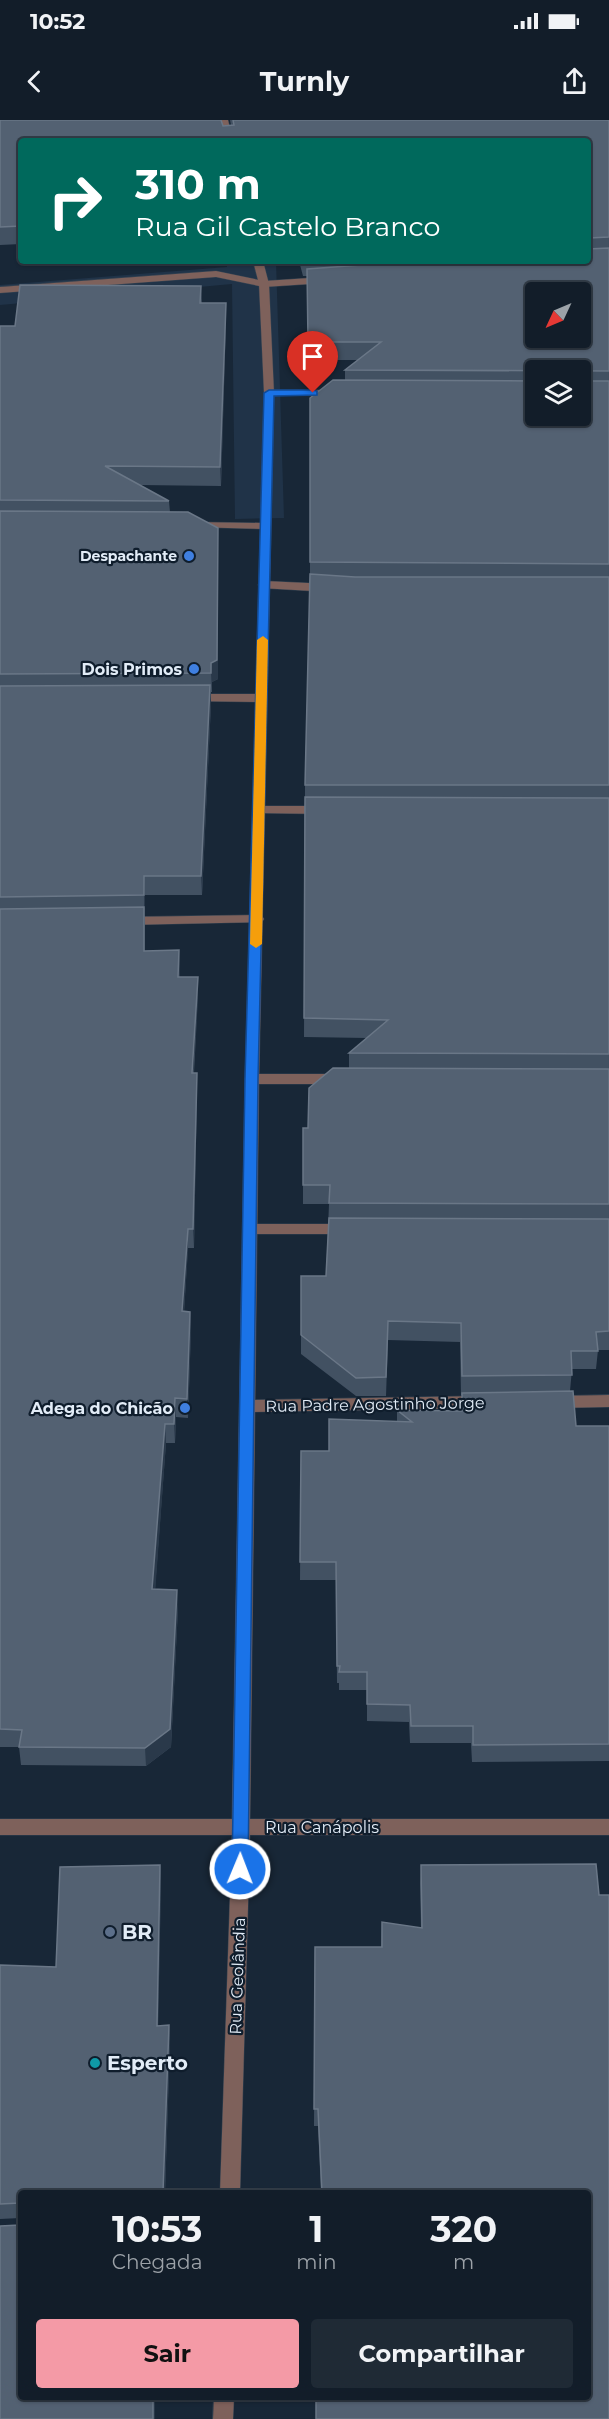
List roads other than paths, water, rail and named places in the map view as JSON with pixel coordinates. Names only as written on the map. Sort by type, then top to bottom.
[{"type":"street","points":[[223,120],[227,138]]},
{"type":"street","name":"Rua Geolândia","points":[[230,2190],[241,1827],[249,1406],[252,1079],[269,393],[264,284],[259,264]]},
{"type":"street","points":[[0,290],[216,274],[264,284],[339,279]]},
{"type":"street","points":[[269,393],[350,393]]},
{"type":"street","points":[[184,525],[265,526]]},
{"type":"street","points":[[264,585],[344,588]]},
{"type":"street","points":[[178,698],[261,698]]},
{"type":"street","points":[[259,810],[341,810]]},
{"type":"street","points":[[105,921],[257,919]]},
{"type":"street","points":[[252,1079],[359,1079]]},
{"type":"street","points":[[250,1229],[370,1229]]},
{"type":"street","points":[[537,1402],[609,1401]]},
{"type":"street","name":"Rua Padre Agostinho Jorge","points":[[249,1406],[501,1402]]},
{"type":"street","name":"Rua Canápolis","points":[[0,1827],[609,1827]]},
{"type":"street","points":[[223,2419],[224,2400]]},
{"type":"place","name":"Despachante","points":[[189,556]]},
{"type":"place","name":"Dois Primos","points":[[194,669]]},
{"type":"place","name":"Adega do Chicão","points":[[185,1408]]},
{"type":"place","name":"BR","points":[[110,1932]]},
{"type":"place","name":"Esperto","points":[[95,2063]]}]
